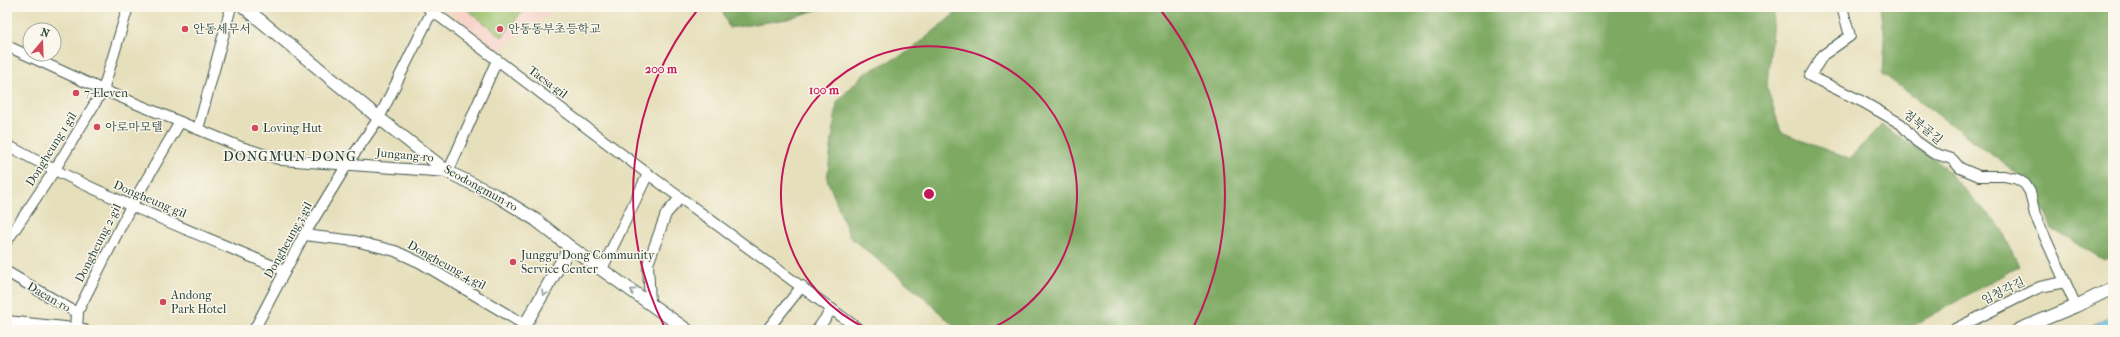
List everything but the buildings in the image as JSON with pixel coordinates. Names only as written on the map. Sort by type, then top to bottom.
[{"type":"street","points":[[103,90],[128,7]]},
{"type":"street","points":[[198,129],[231,7]]},
{"type":"street","name":"Seodongmun-ro","points":[[244,7],[379,118],[448,172],[499,197],[536,220],[570,247],[687,330]]},
{"type":"street","name":"점북골길","points":[[1842,7],[1850,36],[1823,55],[1810,76],[1863,102],[1901,124],[1916,141],[1933,153],[1952,159],[1960,168],[1979,176],[2004,176],[2017,179],[2025,184],[2030,192],[2035,216],[2076,306]]},
{"type":"street","name":"Taesa-gil","points":[[379,118],[430,9],[680,198],[860,330]]},
{"type":"street","name":"Jungang-ro","points":[[7,46],[103,90],[241,148],[282,160],[348,163],[448,172]]},
{"type":"street","points":[[448,172],[497,60]]},
{"type":"street","name":"Dongheung 1-gil","points":[[7,241],[54,171],[103,90]]},
{"type":"street","name":"Dongheung 3-gil","points":[[254,330],[304,235],[348,163],[379,118]]},
{"type":"street","name":"Dongheung 2-gil","points":[[77,313],[131,206],[180,122]]},
{"type":"street","name":"Dongheung-gil","points":[[7,145],[54,171],[131,206],[285,271]]},
{"type":"street","points":[[602,270],[648,174]]},
{"type":"street","points":[[650,303],[648,264],[666,214],[680,198]]},
{"type":"street","name":"Dongheung 4-gil","points":[[304,235],[356,241],[395,251],[420,263],[524,328]]},
{"type":"street","points":[[524,328],[570,247]]},
{"type":"street","name":"Daean-ro","points":[[7,272],[77,313],[78,330]]},
{"type":"street","name":"임청각길","points":[[1953,330],[2040,287],[2065,282]]},
{"type":"street","points":[[767,330],[802,286]]},
{"type":"street","points":[[2018,330],[2076,306],[2113,288]]},
{"type":"street","points":[[817,330],[832,309]]},
{"type":"street","points":[[7,322],[78,330]]},
{"type":"shaded area","name":"안동동부초등학교","points":[[443,7],[559,7],[498,51]]},
{"type":"green space","points":[[464,7],[526,7],[502,37]]},
{"type":"green space","points":[[721,7],[825,7],[788,19],[729,28]]},
{"type":"green space","points":[[953,7],[1774,7],[1767,87],[1781,132],[1849,159],[1881,125],[1939,162],[2001,228],[2019,266],[1906,330],[957,330],[925,298],[850,237],[827,179],[837,102],[865,73],[910,51],[959,10]]},
{"type":"green space","points":[[1881,7],[2113,7],[2113,255],[2104,260],[2052,229],[2034,186],[1883,74],[1885,40]]},
{"type":"water","points":[[2113,315],[2113,330],[2085,330]]},
{"type":"place","name":"안동세무서","points":[[185,29]]},
{"type":"place","name":"안동동부초등학교","points":[[500,29]]},
{"type":"place","name":"7-Eleven","points":[[76,93]]},
{"type":"place","name":"아로마모텔","points":[[97,127]]},
{"type":"place","name":"Loving Hut","points":[[255,128]]},
{"type":"place","name":"Junggu Dong Community Service Center","points":[[513,262]]},
{"type":"place","name":"Andong Park Hotel","points":[[163,302]]},
{"type":"district","name":"DONGMUN-DONG","points":[[290,156]]}]
